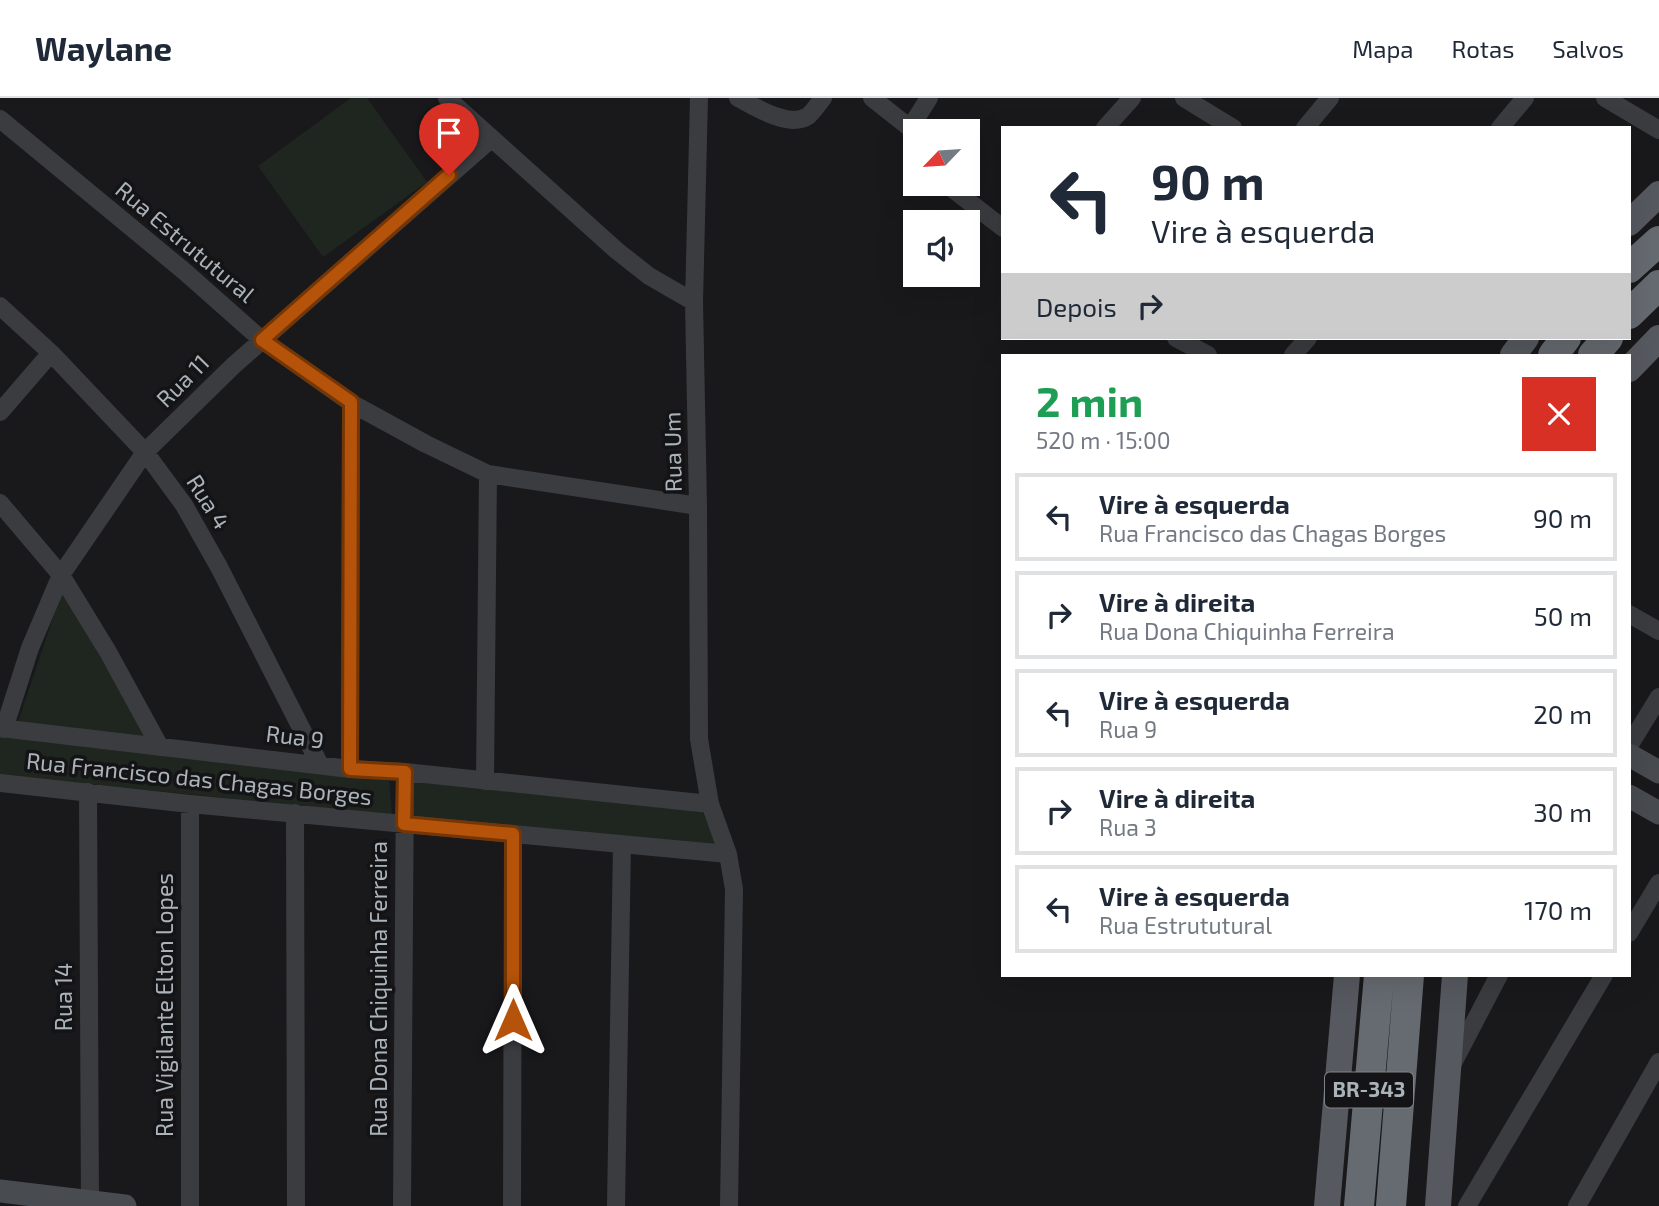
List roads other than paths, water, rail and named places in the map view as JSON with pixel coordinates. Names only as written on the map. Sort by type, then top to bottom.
[{"type":"highway","points":[[1631,266],[1659,241]]},
{"type":"highway","points":[[1631,312],[1659,285]]},
{"type":"highway","points":[[1554,354],[1564,340]]},
{"type":"highway","points":[[1594,354],[1606,340]]},
{"type":"highway","name":"BR-343","points":[[1359,1206],[1379,977]]},
{"type":"highway","name":"BR-343","points":[[1391,1206],[1409,977]]},
{"type":"main road","points":[[1631,221],[1659,194]]},
{"type":"main road","points":[[1631,367],[1659,338]]},
{"type":"main road","points":[[1514,354],[1524,340]]},
{"type":"main road","points":[[1327,1206],[1347,977]]},
{"type":"main road","points":[[1438,1206],[1455,977]]},
{"type":"street","points":[[447,98],[616,250],[649,276],[694,302]]},
{"type":"street","name":"Rua Um","points":[[699,98],[694,302],[699,739],[710,804],[728,854],[734,889],[730,1206]]},
{"type":"street","points":[[738,98],[770,115],[800,119],[807,116],[823,98]]},
{"type":"street","points":[[872,98],[903,124]]},
{"type":"street","points":[[919,119],[929,98]]},
{"type":"street","points":[[1107,126],[1132,98]]},
{"type":"street","points":[[1184,98],[1230,126]]},
{"type":"street","points":[[1307,126],[1330,98]]},
{"type":"street","points":[[1502,126],[1525,98]]},
{"type":"street","points":[[1605,98],[1659,131]]},
{"type":"street","name":"Rua Estrututural","points":[[0,119],[184,271],[262,340],[351,402],[426,444],[488,474],[698,506]]},
{"type":"street","name":"Rua 11","points":[[1,727],[61,575],[145,452],[199,397],[262,340],[491,139]]},
{"type":"street","points":[[962,196],[1001,226]]},
{"type":"street","name":"Rua 4","points":[[0,306],[51,353],[145,452],[184,505],[219,567],[320,765]]},
{"type":"street","points":[[1180,340],[1206,354]]},
{"type":"street","points":[[1294,354],[1306,340]]},
{"type":"street","points":[[0,412],[51,353]]},
{"type":"street","points":[[350,769],[351,402]]},
{"type":"street","points":[[485,780],[488,474]]},
{"type":"street","points":[[0,503],[61,575],[108,652],[160,747]]},
{"type":"street","points":[[1631,615],[1659,631]]},
{"type":"street","points":[[1631,743],[1659,697]]},
{"type":"street","name":"Rua 9","points":[[1,727],[350,769],[405,772],[710,804]]},
{"type":"street","points":[[1631,756],[1659,772]]},
{"type":"street","name":"Rua Dona Chiquinha Ferreira","points":[[401,1206],[405,772]]},
{"type":"street","name":"Rua Francisco das Chagas Borges","points":[[0,783],[190,804],[728,854]]},
{"type":"street","name":"Rua 14","points":[[88,792],[90,1203]]},
{"type":"street","points":[[1631,797],[1659,813]]},
{"type":"street","name":"Rua Vigilante Elton Lopes","points":[[190,804],[190,1206]]},
{"type":"street","points":[[295,813],[296,1206]]},
{"type":"street","points":[[512,1206],[513,834]]},
{"type":"street","points":[[616,1206],[622,844]]},
{"type":"street","points":[[1631,930],[1659,883]]},
{"type":"street","points":[[1447,1076],[1498,977]]},
{"type":"street","points":[[1467,1206],[1603,977]]},
{"type":"street","points":[[1577,1206],[1659,1062]]},
{"type":"street","points":[[0,1191],[125,1206]]}]
